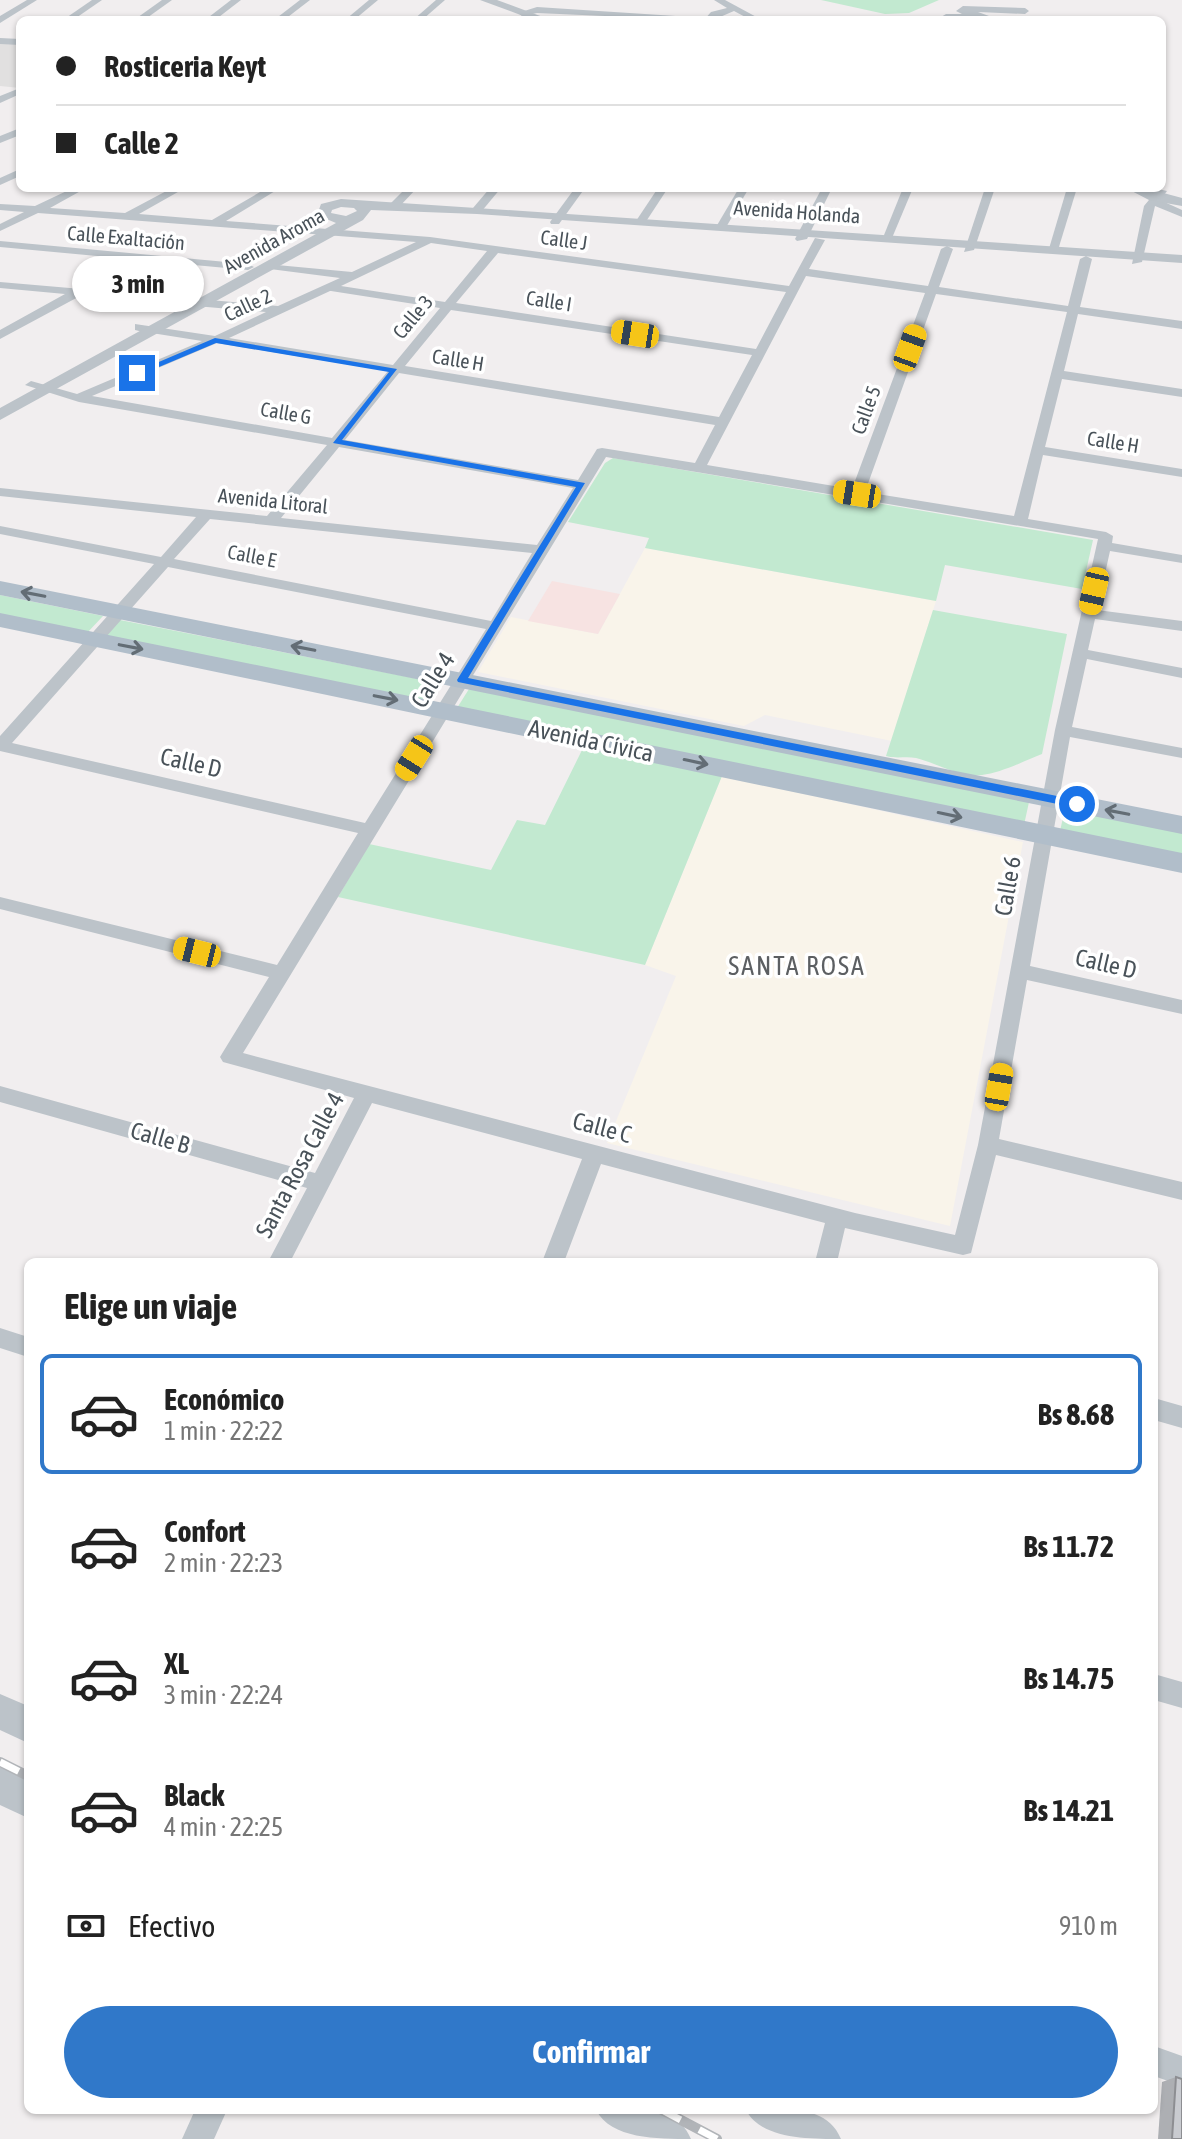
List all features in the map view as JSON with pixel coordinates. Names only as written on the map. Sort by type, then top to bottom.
[{"type":"main road","name":"Avenida Cívica","points":[[0,588],[1182,825]]},
{"type":"main road","name":"Avenida Cívica","points":[[0,620],[1182,863]]},
{"type":"street","points":[[0,20],[33,0]]},
{"type":"street","points":[[73,16],[98,0]]},
{"type":"street","points":[[144,16],[168,0]]},
{"type":"street","points":[[215,16],[237,0]]},
{"type":"street","points":[[284,16],[306,0]]},
{"type":"street","points":[[354,16],[374,0]]},
{"type":"street","points":[[422,16],[441,0]]},
{"type":"street","points":[[581,13],[593,0]]},
{"type":"street","points":[[481,2],[531,16]]},
{"type":"street","points":[[712,2],[749,16]]},
{"type":"street","points":[[712,2],[731,16]]},
{"type":"street","points":[[648,16],[654,8]]},
{"type":"street","points":[[714,16],[733,9]]},
{"type":"street","points":[[511,10],[630,16]]},
{"type":"street","points":[[985,16],[960,11],[1025,11]]},
{"type":"street","points":[[0,228],[73,192]]},
{"type":"street","points":[[126,217],[173,192]]},
{"type":"street","points":[[213,224],[268,192]]},
{"type":"street","name":"Avenida Aroma","points":[[0,415],[38,388],[330,233],[358,210],[336,192]]},
{"type":"street","points":[[389,207],[407,192]]},
{"type":"street","points":[[477,210],[493,192]]},
{"type":"street","points":[[556,219],[577,192]]},
{"type":"street","points":[[641,221],[660,192]]},
{"type":"street","points":[[721,227],[742,192]]},
{"type":"street","points":[[803,236],[825,192]]},
{"type":"street","points":[[886,238],[906,192]]},
{"type":"street","points":[[969,248],[989,192]]},
{"type":"street","points":[[1052,250],[1071,192]]},
{"type":"street","name":"Avenida Aroma","points":[[147,328],[186,301],[310,233],[323,211],[317,193]]},
{"type":"street","points":[[1155,194],[1182,194]]},
{"type":"street","points":[[1155,194],[1182,202]]},
{"type":"street","points":[[1155,194],[1182,214]]},
{"type":"street","points":[[1136,259],[1155,194]]},
{"type":"street","name":"Calle J","points":[[0,207],[430,240],[793,290]]},
{"type":"street","name":"Avenida Holanda","points":[[358,210],[389,207],[477,210],[556,219],[721,227],[819,240],[947,249],[1052,250],[1182,265]]},
{"type":"street","name":"Avenida Holanda","points":[[389,207],[803,236],[886,238],[1086,259],[1182,259]]},
{"type":"street","points":[[323,211],[358,210]]},
{"type":"street","name":"Calle 2","points":[[79,398],[331,288],[430,240]]},
{"type":"street","points":[[819,240],[699,468],[1020,521],[1182,559]]},
{"type":"street","name":"Calle Exaltación","points":[[0,244],[248,267]]},
{"type":"street","name":"Calle 3","points":[[271,521],[495,249]]},
{"type":"street","name":"Calle 5","points":[[857,494],[947,249]]},
{"type":"street","points":[[1020,521],[1086,259]]},
{"type":"street","points":[[270,266],[354,276]]},
{"type":"street","points":[[803,272],[1182,325]]},
{"type":"street","points":[[0,285],[282,310]]},
{"type":"street","name":"Calle I","points":[[331,288],[760,353]]},
{"type":"street","points":[[0,335],[80,291]]},
{"type":"street","name":"Calle H","points":[[147,328],[395,371],[724,422]]},
{"type":"street","points":[[1057,374],[1182,393]]},
{"type":"street","name":"Avenida Aroma","points":[[0,402],[38,388]]},
{"type":"street","name":"Calle G","points":[[38,388],[79,398],[582,485]]},
{"type":"street","name":"Calle H","points":[[1038,450],[1182,473]]},
{"type":"street","name":"Calle 4","points":[[230,1057],[602,452],[699,468]]},
{"type":"street","name":"Avenida Litoral","points":[[0,492],[542,550]]},
{"type":"street","points":[[0,746],[207,514]]},
{"type":"street","name":"Calle E","points":[[0,530],[495,626]]},
{"type":"street","name":"Calle 6","points":[[963,1246],[988,1145],[1063,730],[1105,541]]},
{"type":"street","points":[[1088,613],[1182,626]]},
{"type":"street","points":[[1080,653],[1182,673]]},
{"type":"street","points":[[1063,730],[1182,753]]},
{"type":"street","name":"Calle D","points":[[0,746],[369,830]]},
{"type":"street","points":[[0,903],[281,973]]},
{"type":"street","name":"Calle D","points":[[1019,971],[1182,1007]]},
{"type":"street","name":"Calle C","points":[[230,1057],[837,1216],[963,1246]]},
{"type":"street","name":"Santa Rosa Calle 4","points":[[281,1258],[367,1093]]},
{"type":"street","name":"Calle B","points":[[0,1094],[320,1183]]},
{"type":"street","points":[[988,1145],[1182,1191]]},
{"type":"street","points":[[555,1258],[595,1153]]},
{"type":"street","points":[[827,1258],[837,1216]]},
{"type":"street","points":[[0,1338],[24,1346]]},
{"type":"street","points":[[1158,1410],[1182,1417]]},
{"type":"street","points":[[1158,1688],[1182,1695]]},
{"type":"street","points":[[0,1711],[24,1723]]},
{"type":"street","points":[[0,1785],[24,1798]]},
{"type":"street","points":[[1158,2062],[1182,2071]]},
{"type":"street","points":[[198,2139],[209,2114]]},
{"type":"street","points":[[624,2114],[671,2139]]},
{"type":"street","points":[[774,2114],[821,2139]]},
{"type":"shaded area","points":[[0,43],[16,44],[16,88],[0,86]]},
{"type":"shaded area","points":[[645,548],[936,601],[892,741],[765,715],[744,726],[478,672],[511,617],[598,634]]},
{"type":"shaded area","points":[[552,581],[620,594],[598,634],[528,621]]},
{"type":"shaded area","points":[[722,776],[1023,842],[950,1226],[607,1143],[676,976],[645,965]]},
{"type":"green space","points":[[821,0],[939,0],[909,13],[885,14]]},
{"type":"green space","points":[[613,458],[1093,540],[1082,589],[945,565],[936,601],[645,548],[649,538],[568,522],[605,463]]},
{"type":"green space","points":[[0,595],[103,616],[87,633],[0,615]]},
{"type":"green space","points":[[933,610],[1067,634],[1042,754],[982,775],[957,772],[916,758],[886,756]]},
{"type":"green space","points":[[120,620],[439,683],[427,702],[105,637]]},
{"type":"green space","points":[[469,689],[1029,802],[1024,825],[457,708]]},
{"type":"green space","points":[[584,746],[722,776],[645,965],[338,897],[369,844],[491,870],[517,820],[545,825]]},
{"type":"green space","points":[[1065,809],[1182,832],[1182,856],[1060,831]]},
{"type":"building","points":[[1176,2077],[1182,2079],[1182,2139],[1172,2139]]},
{"type":"railway","points":[[0,1762],[24,1774]]},
{"type":"railway","points":[[670,2114],[717,2139]]},
{"type":"district","name":"SANTA ROSA","points":[[797,966]]},
{"type":"route","points":[[137,373],[215,340],[395,371],[336,441],[582,485],[462,680],[1077,804]]}]
